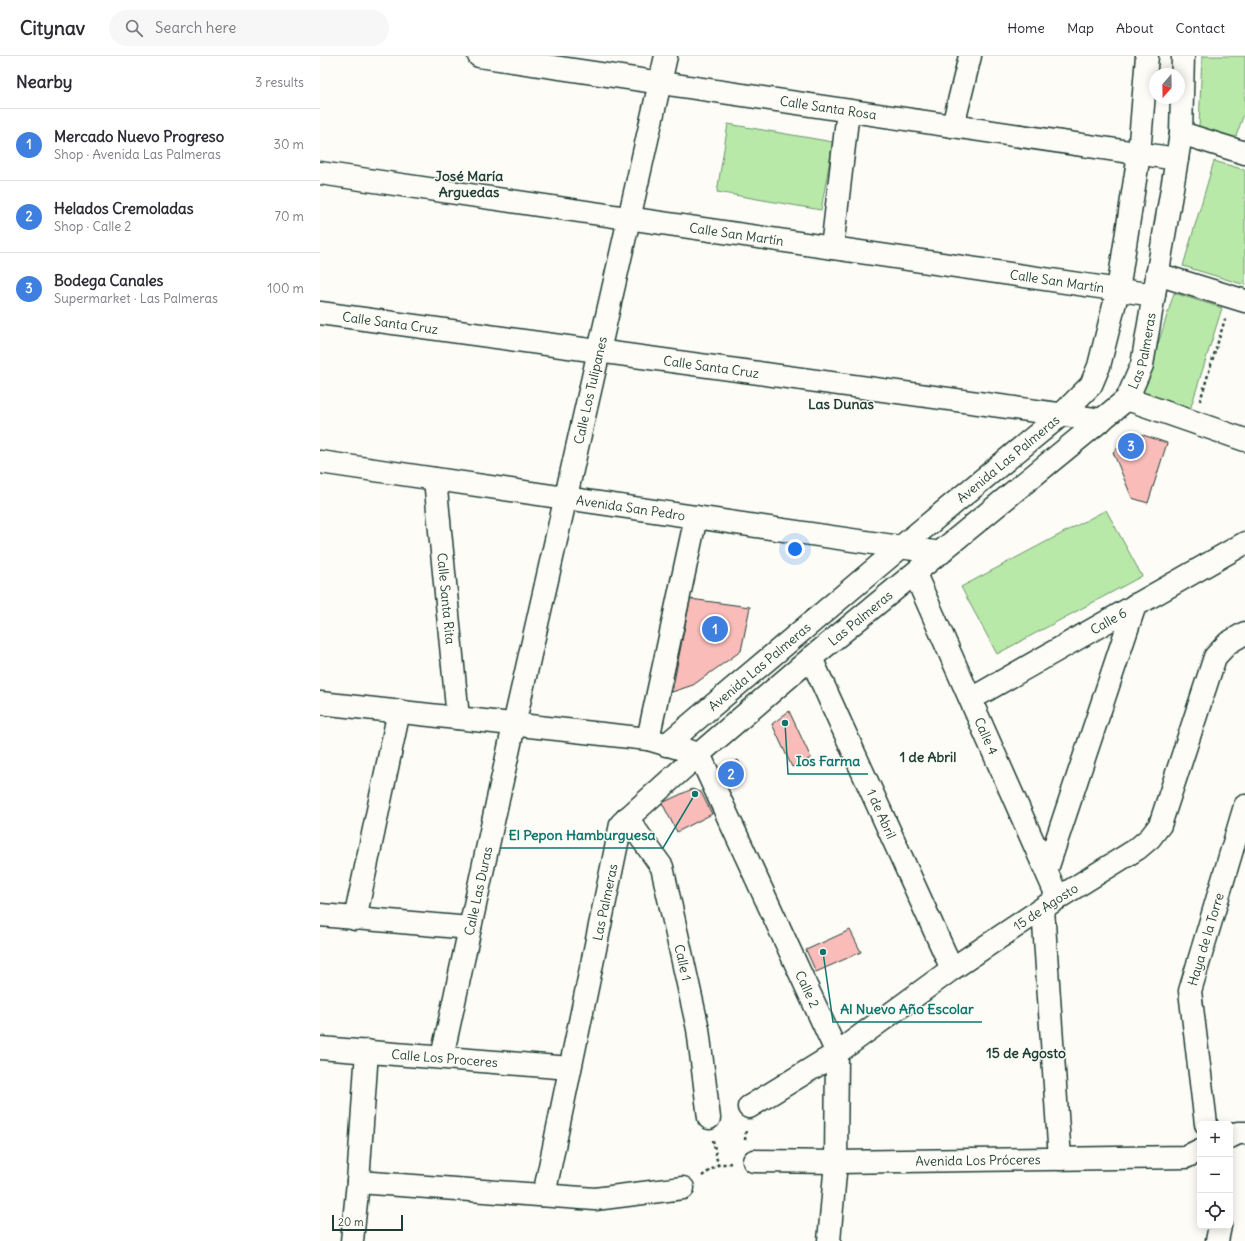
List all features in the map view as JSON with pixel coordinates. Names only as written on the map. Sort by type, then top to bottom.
[{"type":"street","name":"Calle Santa Rosa","points":[[479,56],[1177,160]]},
{"type":"street","name":"Calle Los Tulipanes","points":[[514,724],[666,56]]},
{"type":"street","points":[[953,126],[970,56]]},
{"type":"street","name":"Avenida Las Palmeras","points":[[657,742],[901,547],[1062,414],[1091,385],[1099,366],[1118,290],[1139,154],[1147,56]]},
{"type":"street","name":"Las Palmeras","points":[[544,1195],[621,824],[699,754],[811,658],[1127,399],[1142,365],[1177,160],[1181,133],[1183,56]]},
{"type":"street","points":[[832,248],[848,111]]},
{"type":"street","points":[[1181,133],[1245,153]]},
{"type":"street","name":"Calle San Martín","points":[[320,173],[1118,290],[1156,285],[1238,299]]},
{"type":"street","name":"Calle Santa Cruz","points":[[320,313],[600,350],[1102,420]]},
{"type":"street","points":[[1127,399],[1245,440]]},
{"type":"street","name":"Avenida San Pedro","points":[[320,462],[941,553]]},
{"type":"street","name":"Calle Santa Rita","points":[[435,479],[458,718]]},
{"type":"street","points":[[657,742],[696,517]]},
{"type":"street","name":"Calle 6","points":[[971,699],[1245,543]]},
{"type":"street","name":"Calle 4","points":[[915,574],[1047,869],[1051,903],[1060,1159]]},
{"type":"street","points":[[1047,869],[1135,605]]},
{"type":"street","name":"15 de Agosto","points":[[749,1107],[837,1053],[952,969],[1051,903],[1137,849],[1150,838],[1160,825],[1214,657],[1228,643],[1245,633]]},
{"type":"street","name":"1 de Abril","points":[[811,658],[952,969]]},
{"type":"street","points":[[320,703],[514,724],[657,742],[699,754]]},
{"type":"street","points":[[355,919],[399,712]]},
{"type":"street","name":"Calle Las Duras","points":[[442,1057],[514,724]]},
{"type":"street","name":"Calle 2","points":[[699,754],[837,1053],[836,1162],[829,1241]]},
{"type":"street","name":"Haya de la Torre","points":[[1206,1121],[1190,991],[1245,806]]},
{"type":"street","name":"Calle 1","points":[[627,818],[662,867],[698,1029],[709,1118]]},
{"type":"street","points":[[320,915],[470,928]]},
{"type":"street","name":"Calle Los Proceres","points":[[320,1048],[570,1068]]},
{"type":"street","points":[[352,1241],[358,1182],[367,1051]]},
{"type":"street","points":[[1233,1136],[1238,1133],[1245,1133]]},
{"type":"street","name":"Avenida Los Próceres","points":[[749,1154],[836,1162],[1186,1157],[1197,1152]]},
{"type":"street","points":[[358,1182],[595,1199],[683,1188]]},
{"type":"street","points":[[1217,1241],[1219,1229]]},
{"type":"path","points":[[1194,422],[1238,299]]},
{"type":"path","points":[[749,1107],[749,1154]]},
{"type":"green space","points":[[1202,56],[1245,56],[1245,111],[1235,139],[1199,127]]},
{"type":"green space","points":[[728,124],[833,142],[821,210],[717,192]]},
{"type":"green space","points":[[1214,161],[1245,170],[1245,285],[1183,266]]},
{"type":"green space","points":[[1174,293],[1222,308],[1189,413],[1141,398]]},
{"type":"green space","points":[[1106,510],[1142,576],[997,654],[961,587]]},
{"type":"building","points":[[1137,433],[1167,443],[1148,503],[1132,498],[1113,452]]},
{"type":"building","points":[[690,599],[750,607],[741,651],[693,685],[672,692]]},
{"type":"building","points":[[789,711],[811,758],[792,767],[772,724]]},
{"type":"building","points":[[738,760],[745,771],[726,782],[723,777],[724,768]]},
{"type":"building","points":[[692,789],[701,792],[712,814],[677,832],[662,803]]},
{"type":"building","points":[[850,930],[861,952],[816,972],[806,950]]},
{"type":"place","name":"Bodega Canales","points":[[1131,446]]},
{"type":"place","name":"Mercado Nuevo Progreso","points":[[715,629]]},
{"type":"place","name":"Ios Farma","points":[[785,723]]},
{"type":"place","name":"Helados Cremoladas","points":[[731,774]]},
{"type":"place","name":"El Pepon Hamburguesa","points":[[695,794]]},
{"type":"place","name":"Al Nuevo Año Escolar","points":[[823,952]]},
{"type":"district","name":"José María Arguedas","points":[[469,184]]},
{"type":"district","name":"Las Dunas","points":[[841,404]]},
{"type":"district","name":"1 de Abril","points":[[928,757]]},
{"type":"district","name":"15 de Agosto","points":[[1026,1053]]}]
